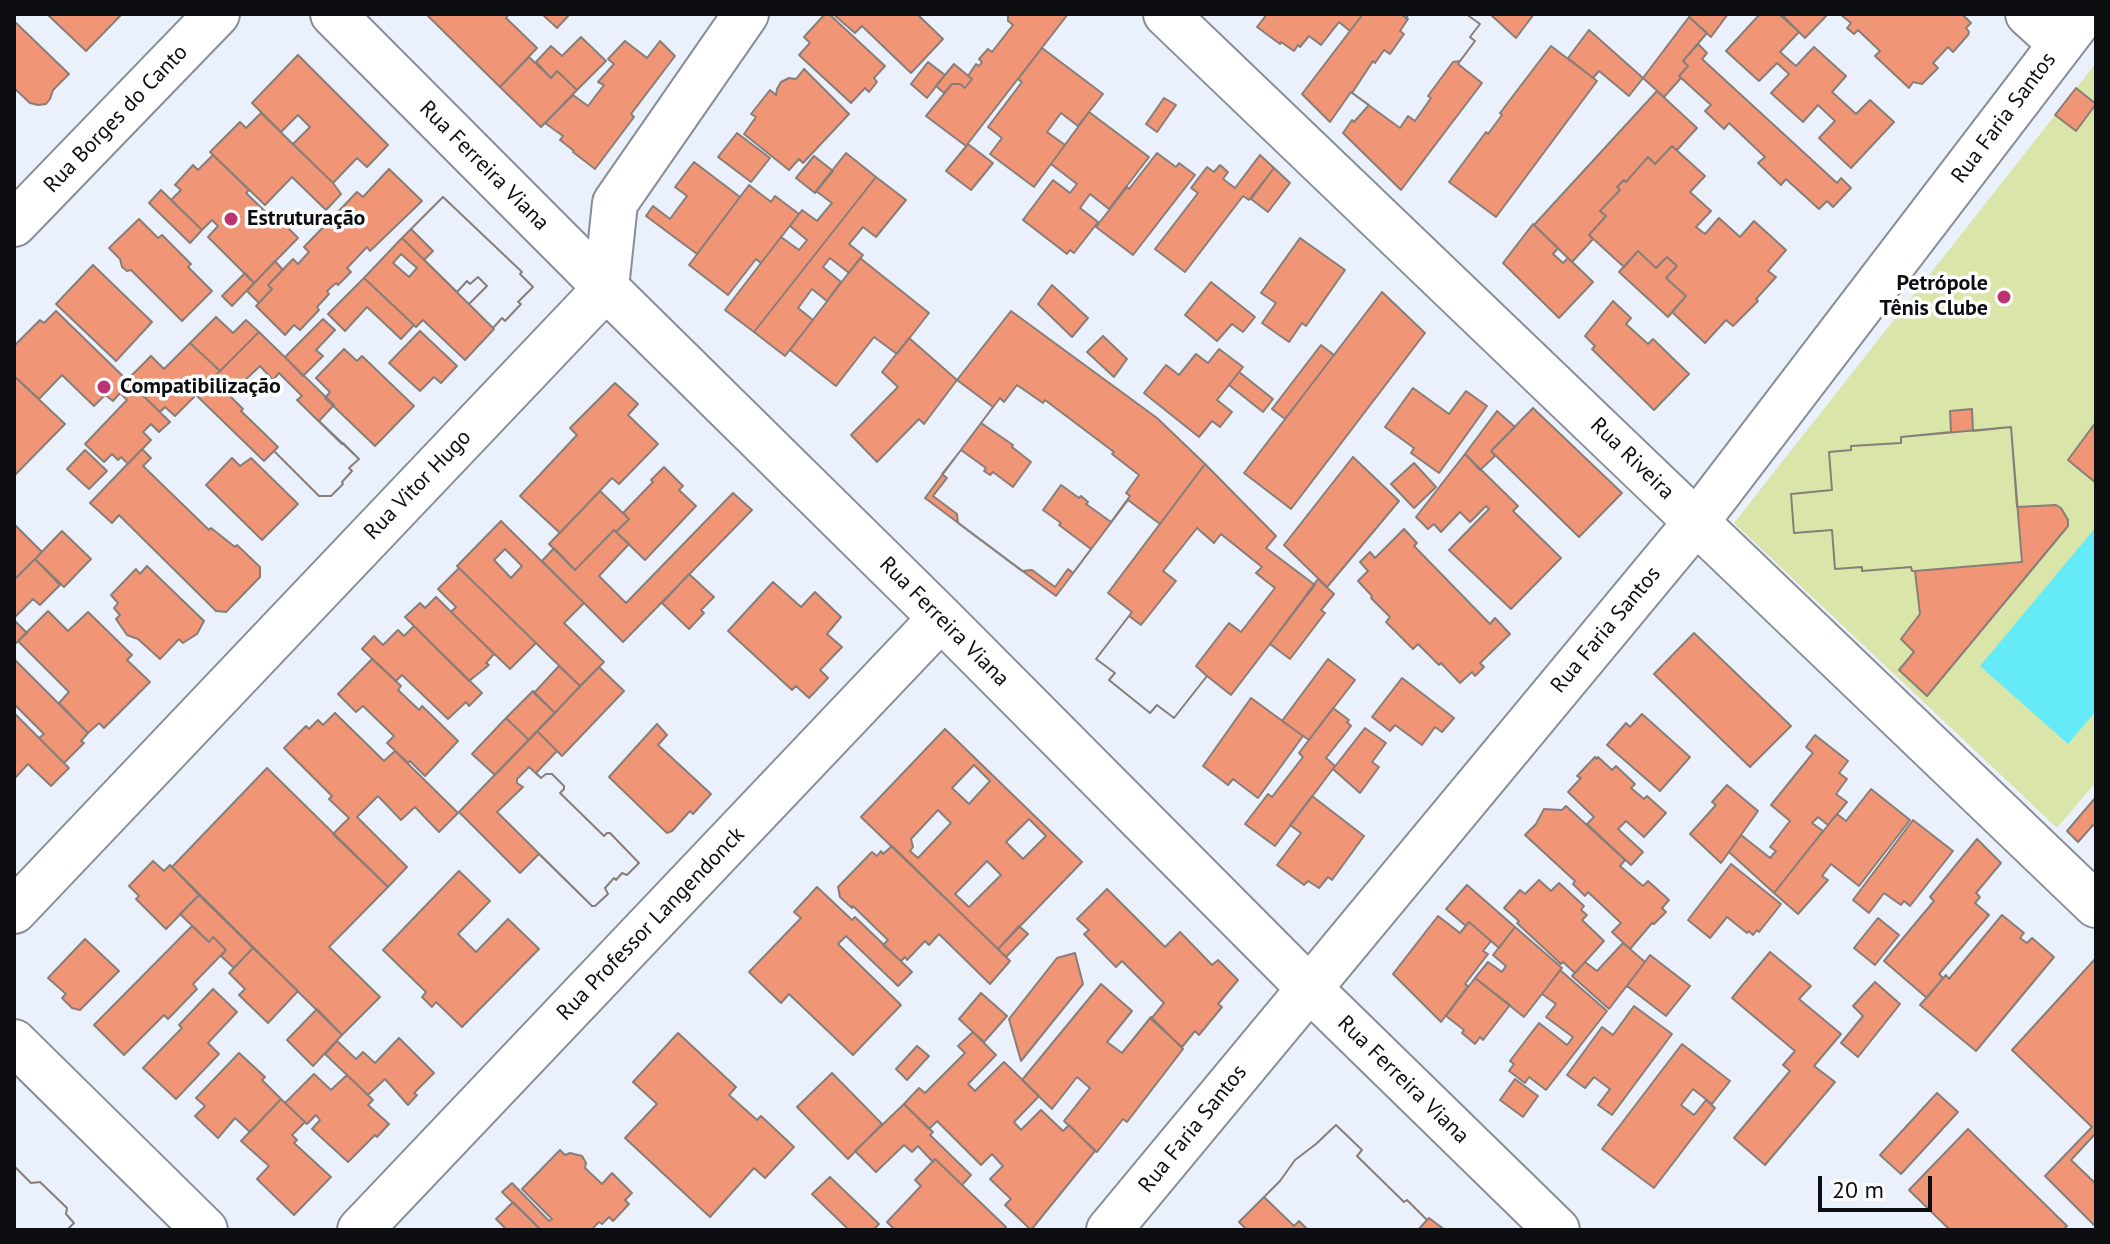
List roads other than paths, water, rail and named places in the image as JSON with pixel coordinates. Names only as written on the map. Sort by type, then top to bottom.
[{"type":"street","name":"Rua Borges do Canto","points":[[14,224],[217,14]]},
{"type":"street","name":"Rua Ferreira Viana","points":[[333,14],[1309,988],[1557,1230]]},
{"type":"street","points":[[606,288],[615,203],[746,14]]},
{"type":"street","name":"Rua Riveira","points":[[1166,14],[2096,905]]},
{"type":"street","points":[[2028,14],[2072,29]]},
{"type":"street","name":"Rua Faria Santos","points":[[1109,1230],[1697,521],[2072,29]]},
{"type":"street","name":"Rua Vitor Hugo","points":[[14,911],[606,288]]},
{"type":"street","name":"Rua Professor Langendonck","points":[[360,1230],[941,618]]},
{"type":"street","points":[[14,1042],[205,1230]]},
{"type":"water","points":[[2096,527],[2096,711],[2068,744],[1980,666]]},
{"type":"place","name":"Estruturação","points":[[231,219]]},
{"type":"place","name":"Petrópole Tênis Clube","points":[[2004,297]]},
{"type":"place","name":"Compatibilização","points":[[104,387]]}]
